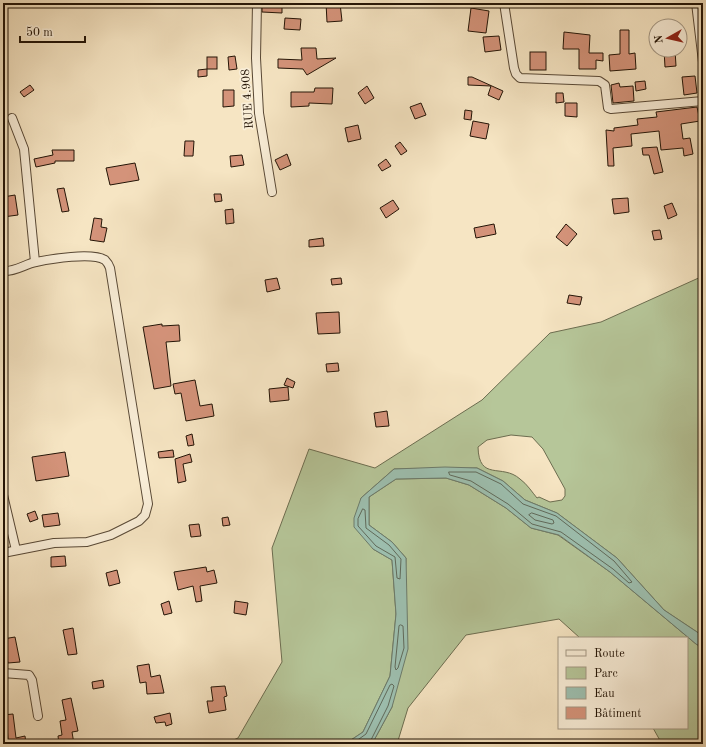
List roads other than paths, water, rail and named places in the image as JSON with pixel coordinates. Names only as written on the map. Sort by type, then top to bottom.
[{"type":"street","name":"RUE 4.908","points":[[256,3],[256,58],[259,113],[272,192]]},
{"type":"street","points":[[504,3],[514,68],[516,74],[520,78],[599,80],[604,85],[607,104],[611,109],[703,101]]},
{"type":"street","points":[[696,3],[703,62]]},
{"type":"street","points":[[12,118],[24,149],[35,262]]},
{"type":"street","points":[[3,270],[14,270],[35,262],[62,258],[100,258],[106,261],[110,268],[148,504],[145,515],[139,520],[111,535],[87,542],[54,543],[3,553]]},
{"type":"street","points":[[3,495],[16,550]]},
{"type":"street","points":[[3,673],[29,675],[32,680],[38,716]]},
{"type":"water","points":[[445,467],[477,468],[503,481],[525,500],[557,513],[617,558],[664,610],[703,636],[703,648],[696,644],[610,572],[559,535],[531,528],[506,508],[469,485],[446,478],[396,479],[369,497],[369,525],[392,542],[406,558],[408,649],[392,707],[372,744],[345,744],[363,732],[390,676],[396,614],[392,560],[373,549],[354,527],[354,518],[361,498],[394,469]]}]
